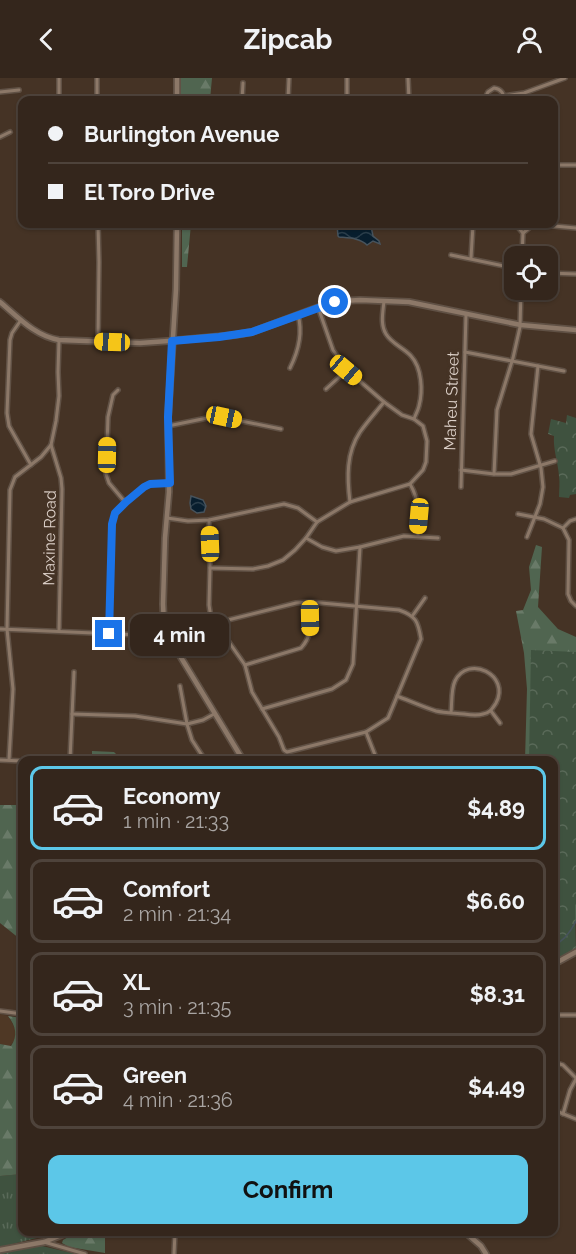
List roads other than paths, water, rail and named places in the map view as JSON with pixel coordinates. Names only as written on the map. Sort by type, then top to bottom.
[{"type":"main road","points":[[177,78],[177,96]]},
{"type":"main road","points":[[177,228],[176,289],[168,426],[170,483],[166,518],[164,624],[168,636],[240,756]]},
{"type":"main road","points":[[0,302],[43,335],[59,340],[140,343],[243,334],[318,307],[342,301],[409,302],[521,325],[576,330]]},
{"type":"main road","points":[[558,962],[576,952]]},
{"type":"main road","points":[[0,1250],[44,1242],[59,1236]]},
{"type":"main road","points":[[470,1236],[486,1254]]},
{"type":"street","points":[[59,78],[59,96]]},
{"type":"street","points":[[97,78],[97,96]]},
{"type":"street","points":[[288,96],[289,78]]},
{"type":"street","points":[[347,78],[347,96]]},
{"type":"street","points":[[408,78],[409,96]]},
{"type":"street","points":[[487,96],[493,88],[500,90],[504,96],[524,93],[565,78]]},
{"type":"street","points":[[242,96],[243,83]]},
{"type":"street","points":[[0,92],[19,90]]},
{"type":"street","points":[[0,137],[10,132]]},
{"type":"street","points":[[558,165],[576,165]]},
{"type":"street","points":[[558,226],[576,228]]},
{"type":"street","points":[[98,228],[98,341]]},
{"type":"street","points":[[471,259],[473,228]]},
{"type":"street","points":[[519,228],[523,233],[522,246]]},
{"type":"street","points":[[523,233],[529,228]]},
{"type":"street","points":[[451,255],[504,266]]},
{"type":"street","points":[[558,273],[576,274]]},
{"type":"street","points":[[495,474],[496,410],[521,325],[521,300]]},
{"type":"street","points":[[384,301],[382,321],[385,333],[411,355],[421,379],[420,406],[414,419]]},
{"type":"street","points":[[210,568],[253,569],[283,560],[306,538],[317,522],[350,502],[410,484],[423,470],[427,456],[427,441],[423,426],[384,402],[346,370],[333,350],[318,307]]},
{"type":"street","points":[[290,368],[298,350],[300,322],[298,315]]},
{"type":"street","name":"Maheu Street","points":[[460,488],[466,315]]},
{"type":"street","points":[[21,320],[10,340],[7,413],[9,426],[31,465]]},
{"type":"street","name":"Maxine Road","points":[[59,340],[57,372],[59,396],[51,445],[62,478],[59,631]]},
{"type":"street","points":[[465,352],[564,371]]},
{"type":"street","points":[[527,537],[543,492],[543,478],[531,434],[538,366]]},
{"type":"street","points":[[326,389],[346,370]]},
{"type":"street","points":[[118,390],[113,394],[108,417],[106,474],[109,483],[126,502]]},
{"type":"street","points":[[350,502],[348,480],[351,453],[359,433],[384,402]]},
{"type":"street","points":[[168,426],[217,416],[281,429]]},
{"type":"street","points":[[9,760],[13,689],[7,629],[10,490],[15,477],[41,457],[51,445]]},
{"type":"street","points":[[461,470],[511,474],[555,461]]},
{"type":"street","points":[[109,634],[112,524],[115,513],[150,484],[170,483]]},
{"type":"street","points":[[410,484],[416,495],[419,516],[418,536]]},
{"type":"street","points":[[166,518],[188,521],[209,520],[284,504],[298,508],[317,522]]},
{"type":"street","points":[[518,514],[535,516],[563,528],[569,540],[568,594],[576,606]]},
{"type":"street","points":[[563,528],[576,519]]},
{"type":"street","points":[[209,520],[209,606],[212,624]]},
{"type":"street","points":[[306,538],[322,547],[336,551],[404,536],[438,538]]},
{"type":"street","points":[[262,709],[332,689],[346,680],[353,664],[360,547]]},
{"type":"street","points":[[412,615],[425,598]]},
{"type":"street","points":[[0,629],[158,637],[296,603],[310,602],[399,610],[412,615],[419,626],[422,639],[388,718],[366,732],[285,752],[279,737],[252,692],[245,665],[224,635],[220,622]]},
{"type":"street","points":[[245,665],[301,648],[307,642],[310,634],[310,602]]},
{"type":"street","points":[[397,696],[436,711],[451,713],[478,715],[485,714],[498,700],[500,690],[498,681],[488,672],[480,669],[469,669],[460,673],[454,682],[451,713]]},
{"type":"street","points":[[70,756],[74,672]]},
{"type":"street","points":[[180,686],[192,740],[202,756]]},
{"type":"street","points":[[490,711],[500,723]]},
{"type":"street","points":[[72,714],[135,717],[187,724],[203,720],[214,714]]},
{"type":"street","points":[[366,732],[375,756]]},
{"type":"street","points":[[0,760],[18,761]]},
{"type":"street","points":[[0,1011],[18,1013]]},
{"type":"street","points":[[558,1015],[576,1015]]},
{"type":"street","points":[[558,1063],[563,1065],[576,1078],[563,1114]]},
{"type":"street","points":[[558,1112],[576,1119]]},
{"type":"street","points":[[174,1254],[175,1236]]},
{"type":"street","points":[[44,1242],[85,1254]]},
{"type":"water","points":[[337,228],[371,228],[373,236],[380,244],[373,241],[367,245],[358,240],[338,236]]},
{"type":"water","points":[[191,496],[203,500],[206,506],[204,512],[197,513],[191,509]]},
{"type":"waterway","points":[[558,943],[567,935],[576,921]]}]
